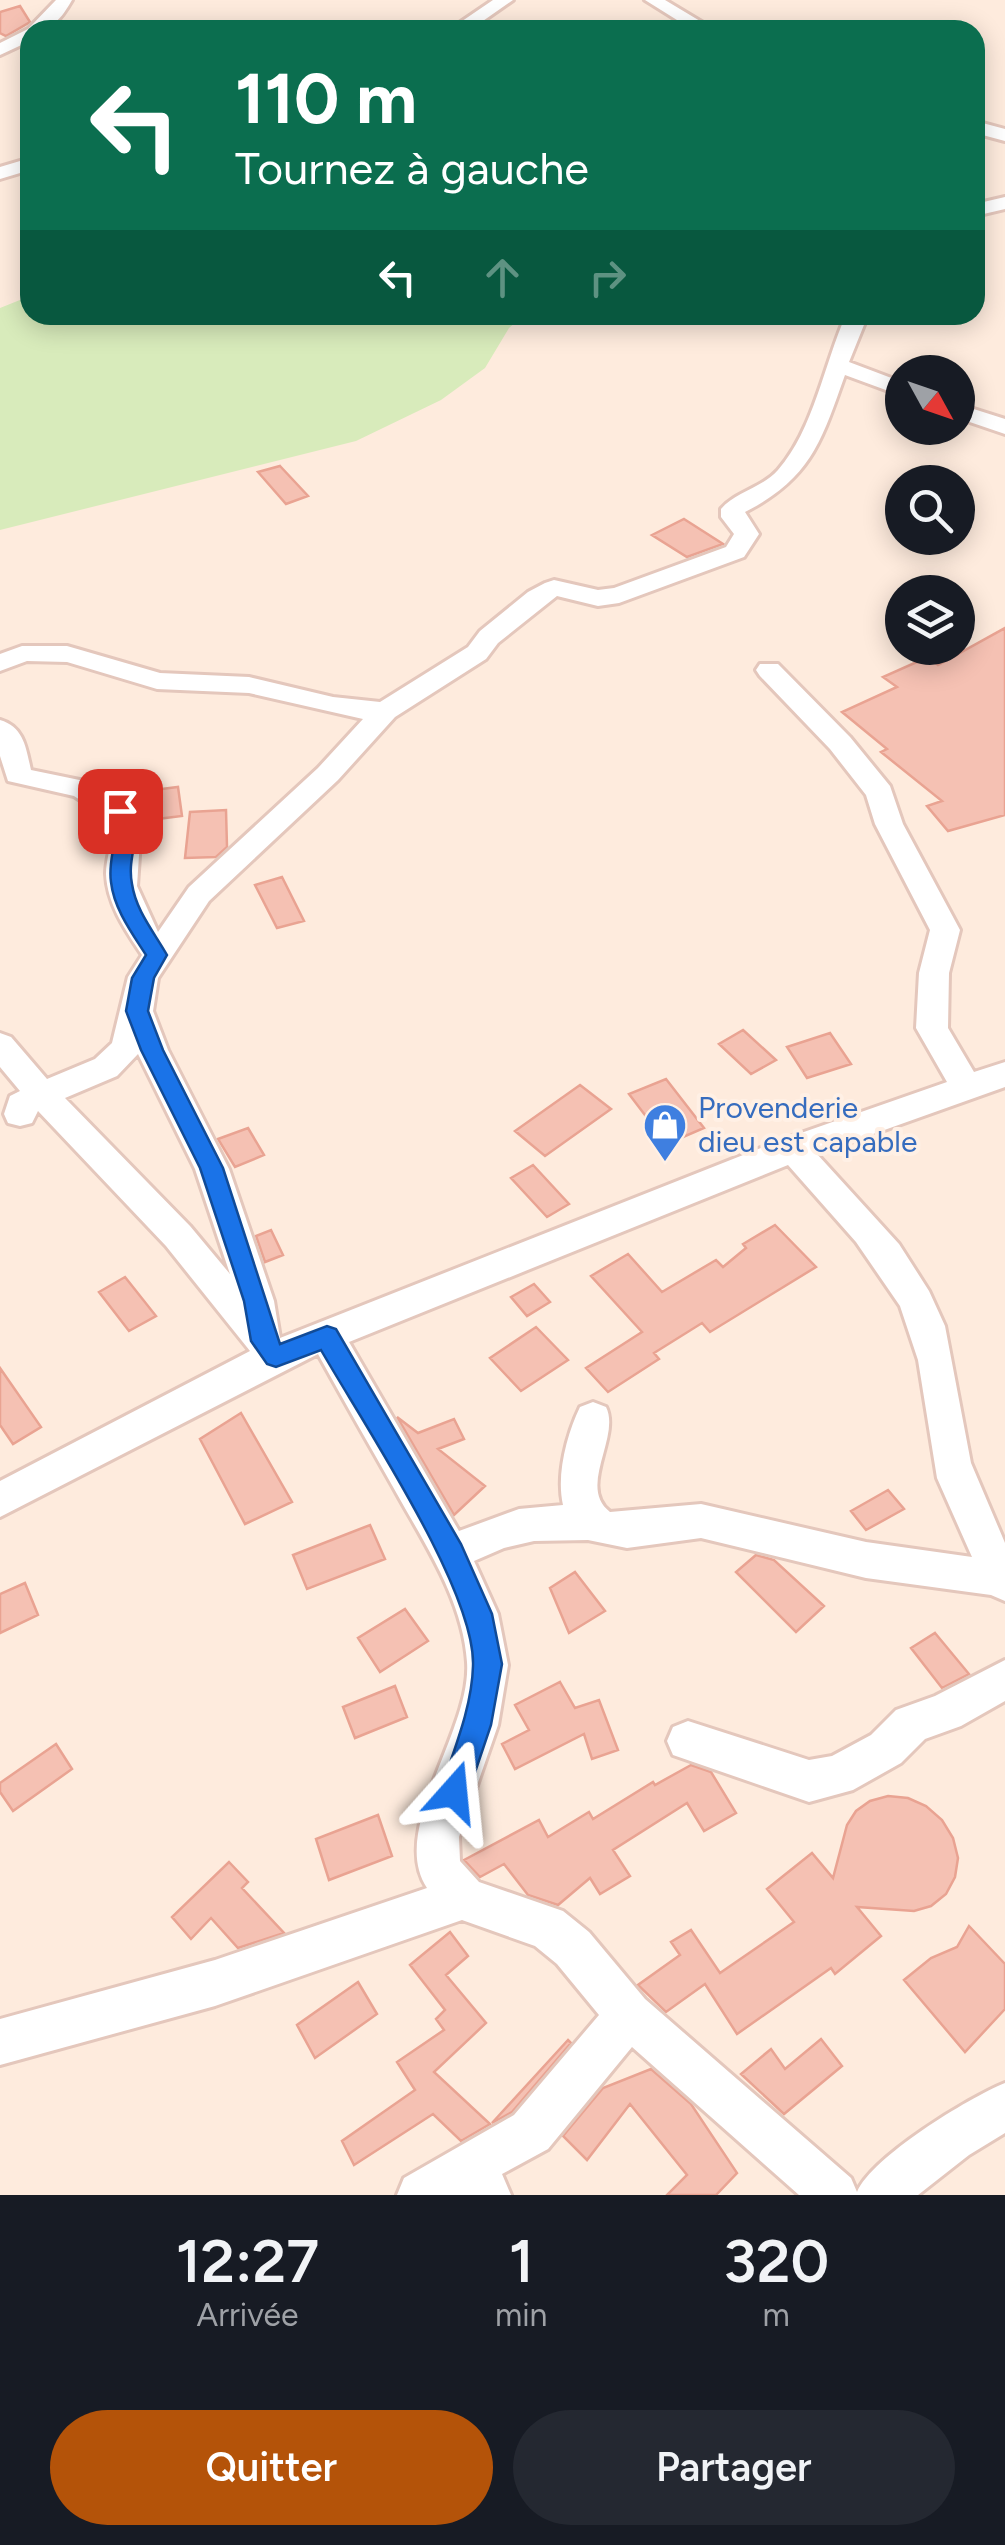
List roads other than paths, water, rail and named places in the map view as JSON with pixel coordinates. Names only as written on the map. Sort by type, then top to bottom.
[{"type":"street","points":[[49,20],[64,0]]},
{"type":"street","points":[[474,20],[505,0]]},
{"type":"street","points":[[652,0],[688,20]]},
{"type":"street","points":[[988,208],[1005,222]]},
{"type":"street","points":[[20,1108],[106,1068],[127,1046],[143,978],[198,894],[328,774],[385,711],[477,654],[536,597],[554,588],[598,598],[619,596],[735,552],[747,534],[733,517],[733,510],[781,482],[801,458],[822,400],[840,366],[841,348],[852,325]]},
{"type":"street","points":[[840,366],[885,383]]},
{"type":"street","points":[[975,417],[1005,427]]},
{"type":"street","points":[[0,662],[42,652],[73,653],[98,664],[179,686],[215,682],[253,686],[340,709],[385,711]]},
{"type":"street","points":[[769,670],[840,743],[880,793],[889,824],[945,930],[934,974],[932,1028],[966,1087]]},
{"type":"street","points":[[0,729],[10,738],[18,775],[34,782],[60,783],[93,793],[120,811],[128,828],[120,880],[128,908],[157,955]]},
{"type":"street","points":[[137,1011],[152,1050],[212,1168],[269,1349]]},
{"type":"street","points":[[0,1045],[20,1108]]},
{"type":"street","points":[[0,1500],[269,1349],[327,1337],[793,1149],[1005,1074]]},
{"type":"street","points":[[20,1108],[70,1121],[178,1236],[269,1349]]},
{"type":"street","points":[[793,1149],[900,1274],[927,1326],[939,1374],[952,1467],[1004,1581]]},
{"type":"street","points":[[327,1337],[452,1553],[478,1614],[488,1664],[476,1725],[438,1837],[438,1868],[463,1898],[497,1913],[547,1927],[572,1948],[629,2014],[834,2195]]},
{"type":"street","points":[[593,1418],[580,1508],[606,1531],[698,1520],[872,1561],[1004,1581]]},
{"type":"street","points":[[452,1553],[510,1526],[542,1520],[592,1522]]},
{"type":"street","points":[[688,1741],[808,1781],[838,1775],[886,1749],[911,1724],[946,1712],[1005,1678]]},
{"type":"street","points":[[0,2042],[214,1983],[463,1898]]},
{"type":"street","points":[[422,2195],[481,2179],[532,2132],[629,2014]]},
{"type":"street","points":[[880,2195],[952,2138],[1005,2106]]},
{"type":"place","name":"Provenderie dieu est capable","points":[[665,1163]]}]
